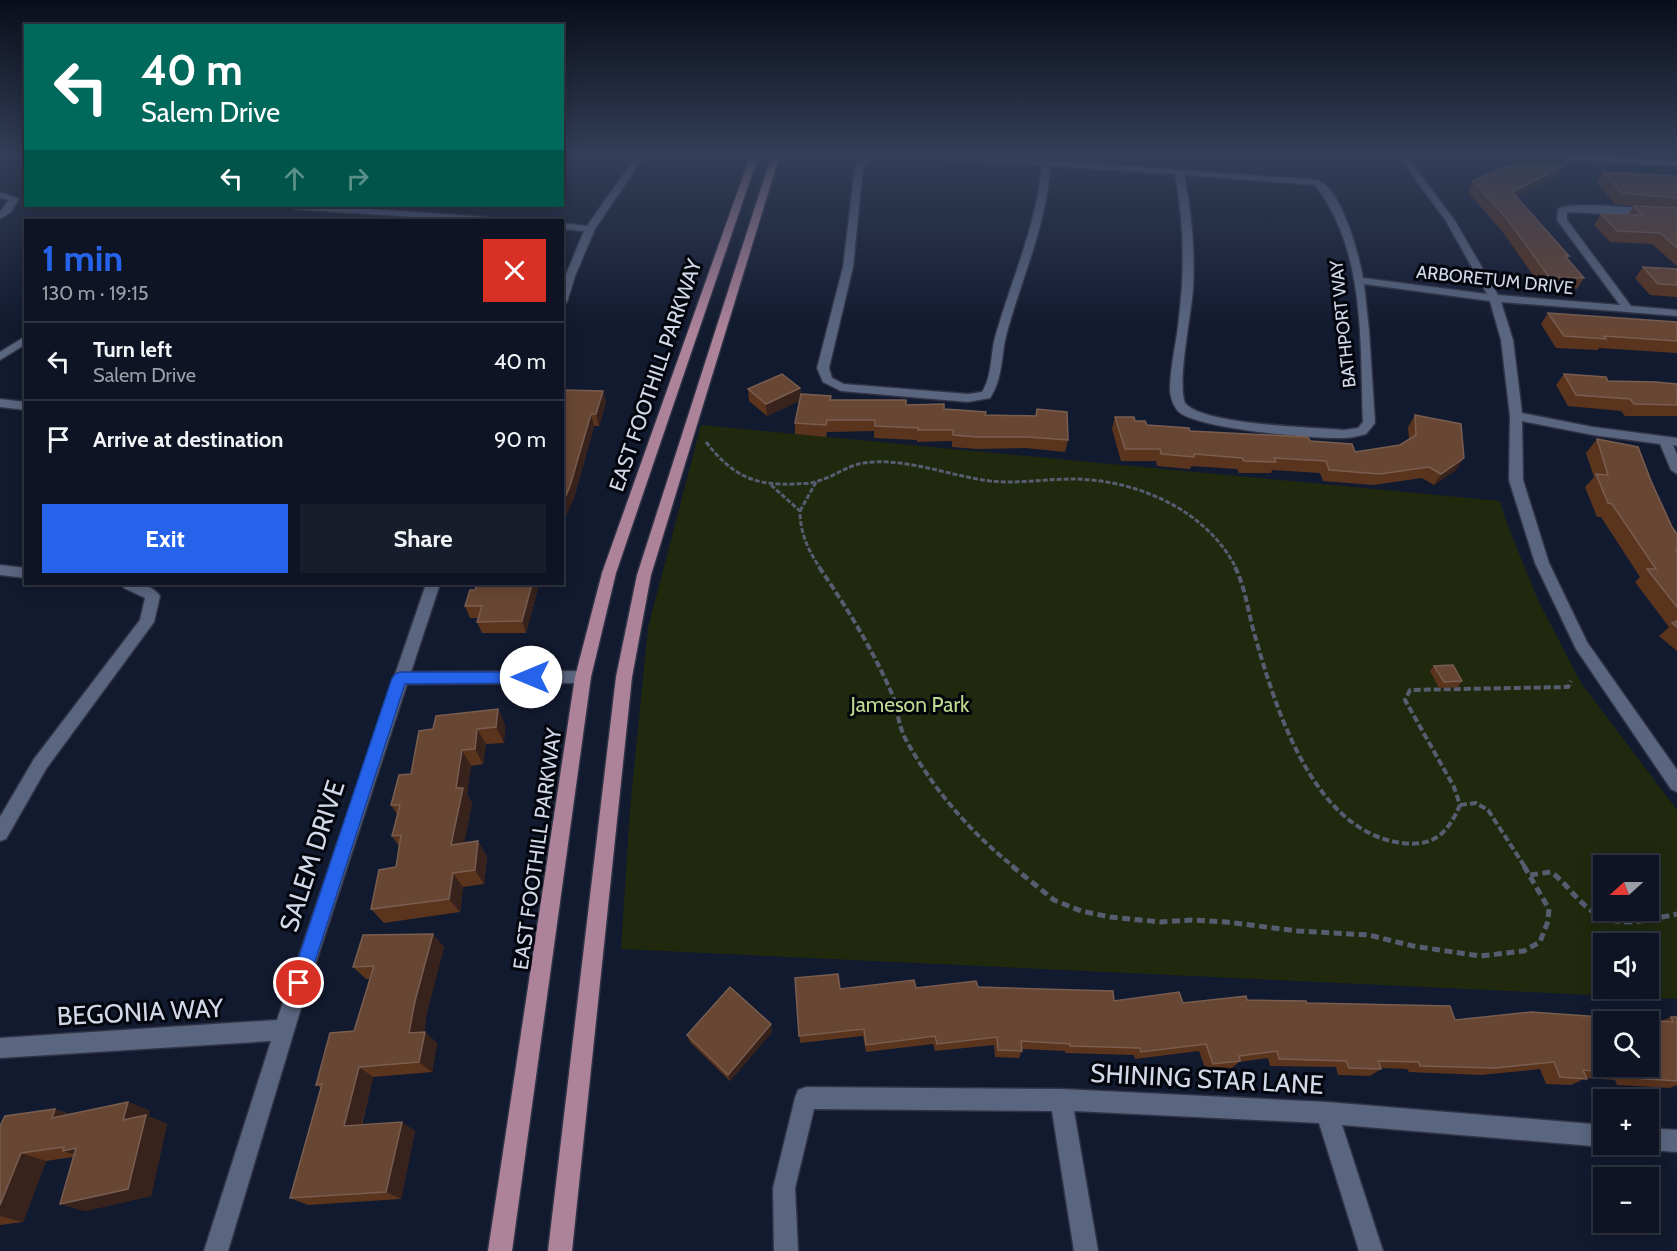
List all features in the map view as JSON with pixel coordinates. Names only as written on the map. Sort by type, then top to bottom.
[{"type":"main road","name":"EAST FOOTHILL PARKWAY","points":[[500,1251],[583,677],[609,573],[735,212]]},
{"type":"main road","points":[[560,1251],[624,677],[644,575],[758,212]]},
{"type":"street","points":[[382,212],[473,219]]},
{"type":"street","points":[[564,296],[590,228],[601,212]]},
{"type":"street","points":[[854,212],[848,267],[823,368],[827,380],[841,387],[968,398],[986,395],[994,384],[1000,340],[1039,212]]},
{"type":"street","name":"BATHPORT WAY","points":[[1188,212],[1189,293],[1175,390],[1183,410],[1205,420],[1344,434],[1362,430],[1369,423],[1358,280],[1349,237],[1336,212]]},
{"type":"street","points":[[1444,212],[1495,299],[1508,340],[1516,416],[1516,480],[1542,563],[1581,645],[1677,784]]},
{"type":"street","points":[[1563,212],[1562,220],[1628,309]]},
{"type":"street","points":[[1652,212],[1677,214]]},
{"type":"street","points":[[564,226],[590,228]]},
{"type":"street","name":"ARBORETUM DRIVE","points":[[1358,280],[1495,299],[1677,313]]},
{"type":"street","points":[[0,357],[24,340]]},
{"type":"street","points":[[0,403],[24,405]]},
{"type":"street","points":[[1516,416],[1593,431],[1671,441],[1677,470]]},
{"type":"street","points":[[0,570],[24,573]]},
{"type":"street","points":[[0,833],[40,764],[147,622],[153,596],[131,585]]},
{"type":"street","name":"SALEM DRIVE","points":[[216,1251],[283,1030],[433,585]]},
{"type":"street","points":[[400,678],[583,677]]},
{"type":"street","name":"BEGONIA WAY","points":[[0,1048],[283,1030]]},
{"type":"street","name":"SHINING STAR LANE","points":[[786,1251],[784,1188],[806,1098],[1062,1100],[1327,1113],[1593,1135]]},
{"type":"street","points":[[1062,1100],[1067,1144],[1086,1251]]},
{"type":"street","points":[[1327,1113],[1371,1251]]},
{"type":"street","points":[[1659,1140],[1677,1142]]},
{"type":"path","points":[[706,442],[727,468],[747,478],[771,485],[816,482],[858,464],[897,462],[992,481],[1073,478],[1099,481],[1136,489],[1171,504],[1197,522],[1221,544],[1234,564],[1243,584],[1248,613],[1270,682],[1307,765],[1330,803],[1347,820],[1388,841],[1417,844],[1432,842],[1450,829],[1460,805],[1454,787],[1405,700],[1410,690],[1568,687],[1571,681]]},
{"type":"path","points":[[816,482],[800,511],[800,522],[807,549],[859,626],[893,697],[896,717],[904,736],[927,775],[959,816],[990,848],[1054,900],[1081,911],[1110,917],[1161,922],[1192,920],[1226,922],[1298,931],[1368,935],[1447,952],[1501,956],[1524,951],[1540,942],[1546,930],[1549,909],[1488,810],[1476,803],[1460,805]]},
{"type":"path","points":[[771,485],[800,511]]},
{"type":"path","points":[[1530,875],[1551,872],[1566,887],[1574,891],[1588,909],[1613,923],[1622,925],[1677,915]]},
{"type":"green space","name":"Jameson Park","points":[[701,425],[1500,501],[1538,600],[1581,683],[1677,810],[1677,999],[1659,998],[1659,933],[1593,933],[1593,995],[621,949],[630,810],[648,628]]},
{"type":"building","points":[[1501,212],[1530,212],[1569,256],[1565,256],[1584,278],[1549,277]]},
{"type":"building","points":[[1640,212],[1677,212],[1677,248],[1660,233],[1617,231],[1601,214],[1642,215]]},
{"type":"building","points":[[1643,267],[1677,269],[1677,285],[1658,284]]},
{"type":"building","points":[[1548,313],[1677,322],[1677,341],[1564,336]]},
{"type":"building","points":[[782,374],[800,388],[766,404],[748,389]]},
{"type":"building","points":[[1564,374],[1606,377],[1608,381],[1677,384],[1677,405],[1634,404],[1630,399],[1576,395]]},
{"type":"building","points":[[564,390],[603,391],[596,414],[591,414],[564,500]]},
{"type":"building","points":[[801,394],[831,396],[830,400],[906,400],[906,405],[944,404],[944,409],[986,412],[985,415],[1036,416],[1037,409],[1067,412],[1068,440],[953,435],[953,430],[875,426],[875,420],[827,420],[826,425],[795,423]]},
{"type":"building","points":[[1415,415],[1461,424],[1464,458],[1441,474],[1429,467],[1380,474],[1329,470],[1326,461],[1274,458],[1276,462],[1244,461],[1242,458],[1161,454],[1160,449],[1125,449],[1115,417],[1134,417],[1135,421],[1145,421],[1147,425],[1189,428],[1190,431],[1308,437],[1310,441],[1352,444],[1355,452],[1400,445],[1416,435]]},
{"type":"building","points":[[1597,439],[1638,447],[1651,481],[1677,534],[1677,607],[1647,569],[1656,569],[1612,504],[1608,503],[1596,474],[1608,475]]},
{"type":"building","points":[[477,585],[532,585],[522,621],[477,622],[482,606],[465,606],[470,590],[475,590]]},
{"type":"building","points":[[1453,665],[1462,681],[1444,682],[1434,666]]},
{"type":"building","points":[[498,709],[496,727],[477,729],[475,749],[462,750],[456,788],[463,788],[451,845],[478,841],[475,870],[453,873],[449,899],[371,909],[379,870],[396,867],[401,835],[392,836],[400,805],[391,805],[399,775],[411,774],[419,731],[433,729],[436,716]]},
{"type":"building","points":[[433,934],[409,1033],[425,1032],[419,1062],[359,1067],[344,1126],[402,1122],[386,1192],[290,1198],[322,1084],[316,1085],[330,1033],[354,1031],[374,966],[353,967],[363,935]]},
{"type":"building","points":[[838,974],[840,989],[914,980],[916,988],[976,981],[978,987],[1113,991],[1114,1001],[1179,992],[1183,1003],[1246,996],[1247,1000],[1306,1001],[1307,1003],[1450,1006],[1455,1020],[1531,1012],[1593,1016],[1593,1071],[1583,1070],[1587,1079],[1560,1077],[1554,1062],[1495,1068],[1420,1066],[1419,1062],[1378,1061],[1381,1069],[1349,1068],[1346,1061],[1279,1059],[1277,1051],[1239,1056],[1240,1061],[1213,1064],[1206,1044],[1141,1052],[1140,1048],[1070,1046],[1070,1044],[1021,1041],[1022,1051],[998,1050],[997,1037],[937,1044],[935,1036],[866,1045],[864,1029],[799,1036],[795,978]]},
{"type":"building","points":[[730,987],[771,1024],[728,1075],[687,1035]]},
{"type":"building","points":[[1671,1017],[1677,1017],[1677,1081],[1633,1078],[1659,1077],[1659,1021],[1673,1022]]},
{"type":"building","points":[[128,1102],[123,1120],[146,1115],[128,1189],[60,1204],[76,1148],[63,1151],[64,1147],[21,1153],[0,1205],[0,1126],[5,1116],[55,1109],[52,1118]]},
{"type":"route","points":[[299,983],[400,678],[531,677]]}]
